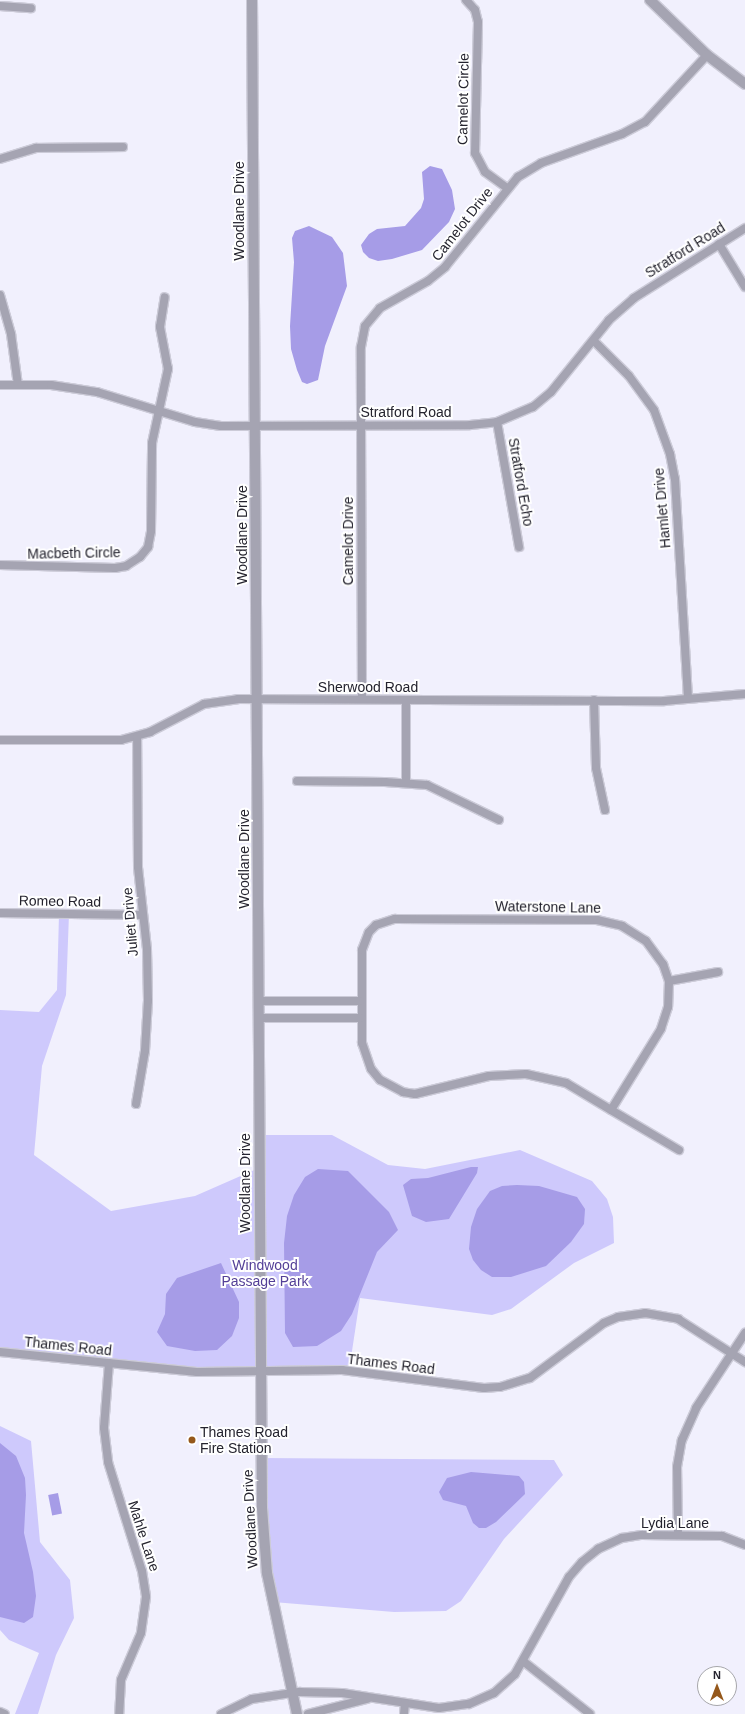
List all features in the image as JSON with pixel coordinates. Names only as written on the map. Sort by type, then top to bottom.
[{"type":"street","name":"Woodlane Drive","points":[[252,0],[260,1371],[264,1543],[267,1573],[297,1714]]},
{"type":"street","name":"Camelot Circle","points":[[466,0],[475,10],[478,22],[475,153],[485,172],[506,188]]},
{"type":"street","points":[[650,0],[707,55],[745,84]]},
{"type":"street","points":[[0,6],[31,8]]},
{"type":"street","name":"Camelot Drive","points":[[362,699],[361,347],[365,326],[380,308],[428,281],[445,267],[506,188],[528,169],[622,134],[645,122],[707,55]]},
{"type":"street","points":[[0,159],[36,148],[123,147]]},
{"type":"street","name":"Stratford Road","points":[[0,386],[51,385],[97,392],[160,411],[221,426],[470,425],[497,422],[533,407],[551,392],[620,309],[634,298],[745,228]]},
{"type":"street","points":[[719,244],[745,287]]},
{"type":"street","points":[[0,295],[11,334],[18,385]]},
{"type":"street","name":"Macbeth Circle","points":[[0,565],[115,568],[126,566],[140,557],[148,547],[150,539],[152,443],[168,369],[160,327],[165,297]]},
{"type":"street","name":"Hamlet Drive","points":[[594,341],[629,376],[654,410],[670,454],[675,479],[688,699]]},
{"type":"street","name":"Stratford Echo","points":[[497,422],[519,547]]},
{"type":"street","name":"Sherwood Road","points":[[0,740],[107,741],[138,737],[204,704],[219,701],[257,699],[688,699],[745,694]]},
{"type":"street","points":[[406,700],[406,783]]},
{"type":"street","points":[[594,700],[596,768],[605,810]]},
{"type":"street","name":"Juliet Drive","points":[[136,1104],[145,1051],[148,1001],[147,949],[138,861],[138,737]]},
{"type":"street","points":[[297,781],[406,783],[433,787],[499,820]]},
{"type":"street","name":"Romeo Road","points":[[0,913],[143,915]]},
{"type":"street","name":"Waterstone Lane","points":[[395,919],[609,922],[635,932],[646,941],[663,964],[668,981],[668,1006],[661,1029],[611,1110],[566,1084],[526,1074],[489,1076],[427,1092],[403,1092],[390,1087],[371,1069],[365,1056],[360,1001],[364,941],[376,925],[395,919]]},
{"type":"street","points":[[668,981],[718,972]]},
{"type":"street","points":[[258,1001],[360,1001]]},
{"type":"street","points":[[258,1018],[361,1018]]},
{"type":"street","points":[[611,1110],[679,1150]]},
{"type":"street","name":"Thames Road","points":[[0,1352],[197,1372],[342,1370],[467,1387],[500,1387],[530,1378],[604,1323],[618,1317],[645,1313],[678,1319],[745,1362]]},
{"type":"street","points":[[678,1535],[677,1467],[682,1440],[696,1408],[745,1333]]},
{"type":"street","name":"Mahle Lane","points":[[110,1363],[104,1428],[108,1462],[142,1570],[146,1597],[141,1633],[121,1680],[119,1714]]},
{"type":"street","name":"Lydia Lane","points":[[221,1714],[248,1700],[292,1692],[337,1693],[367,1699],[445,1708],[474,1703],[504,1685],[523,1661],[567,1580],[588,1556],[627,1537],[678,1535],[725,1537],[745,1545]]},
{"type":"street","points":[[523,1661],[590,1714]]},
{"type":"street","name":"Lydia Lane","points":[[308,1714],[367,1699]]},
{"type":"street","points":[[404,1703],[404,1714]]},
{"type":"street","points":[[0,1712],[5,1714]]},
{"type":"green space","name":"Windwood Passage Park","points":[[59,914],[69,914],[66,995],[42,1066],[34,1155],[111,1211],[195,1196],[259,1168],[259,1135],[332,1135],[388,1165],[425,1169],[520,1150],[592,1181],[607,1199],[613,1217],[614,1243],[574,1263],[511,1309],[492,1315],[360,1298],[349,1371],[197,1372],[0,1352],[0,1010],[39,1012],[57,990]]},
{"type":"green space","points":[[0,1426],[31,1441],[40,1542],[70,1580],[74,1618],[56,1655],[38,1714],[15,1714],[39,1653],[9,1640],[0,1630]]},
{"type":"green space","points":[[261,1458],[554,1460],[563,1475],[504,1539],[461,1601],[446,1611],[394,1612],[273,1602]]},
{"type":"shaded area","points":[[430,166],[442,169],[452,190],[455,209],[449,222],[422,250],[392,259],[378,261],[369,258],[363,252],[361,245],[369,234],[377,229],[405,226],[421,208],[424,199],[422,172]]},
{"type":"shaded area","points":[[309,226],[332,237],[343,253],[347,286],[325,346],[318,380],[307,384],[302,382],[297,370],[291,349],[290,326],[294,262],[292,238],[295,231]]},
{"type":"shaded area","points":[[471,1167],[478,1167],[477,1173],[449,1219],[426,1222],[412,1216],[403,1185],[411,1179],[428,1178]]},
{"type":"shaded area","points":[[318,1169],[348,1171],[389,1212],[398,1230],[377,1252],[352,1314],[341,1331],[317,1346],[293,1347],[285,1333],[284,1243],[287,1216],[294,1195],[305,1177]]},
{"type":"shaded area","points":[[502,1186],[539,1186],[577,1197],[585,1209],[584,1224],[571,1242],[546,1266],[511,1277],[492,1277],[481,1270],[473,1260],[469,1249],[471,1227],[477,1209],[490,1191]]},
{"type":"shaded area","points":[[221,1263],[239,1302],[239,1318],[232,1336],[217,1350],[195,1351],[167,1346],[157,1332],[165,1314],[166,1294],[177,1278]]},
{"type":"shaded area","points":[[0,1443],[16,1456],[25,1478],[26,1495],[24,1533],[33,1572],[36,1596],[33,1617],[24,1623],[0,1617]]},
{"type":"shaded area","points":[[471,1472],[519,1476],[524,1482],[525,1494],[496,1522],[486,1528],[479,1528],[473,1523],[466,1506],[443,1500],[439,1492],[447,1478]]},
{"type":"shaded area","points":[[58,1493],[62,1514],[52,1516],[48,1495]]},
{"type":"place","name":"Thames Road Fire Station","points":[[192,1440]]}]
